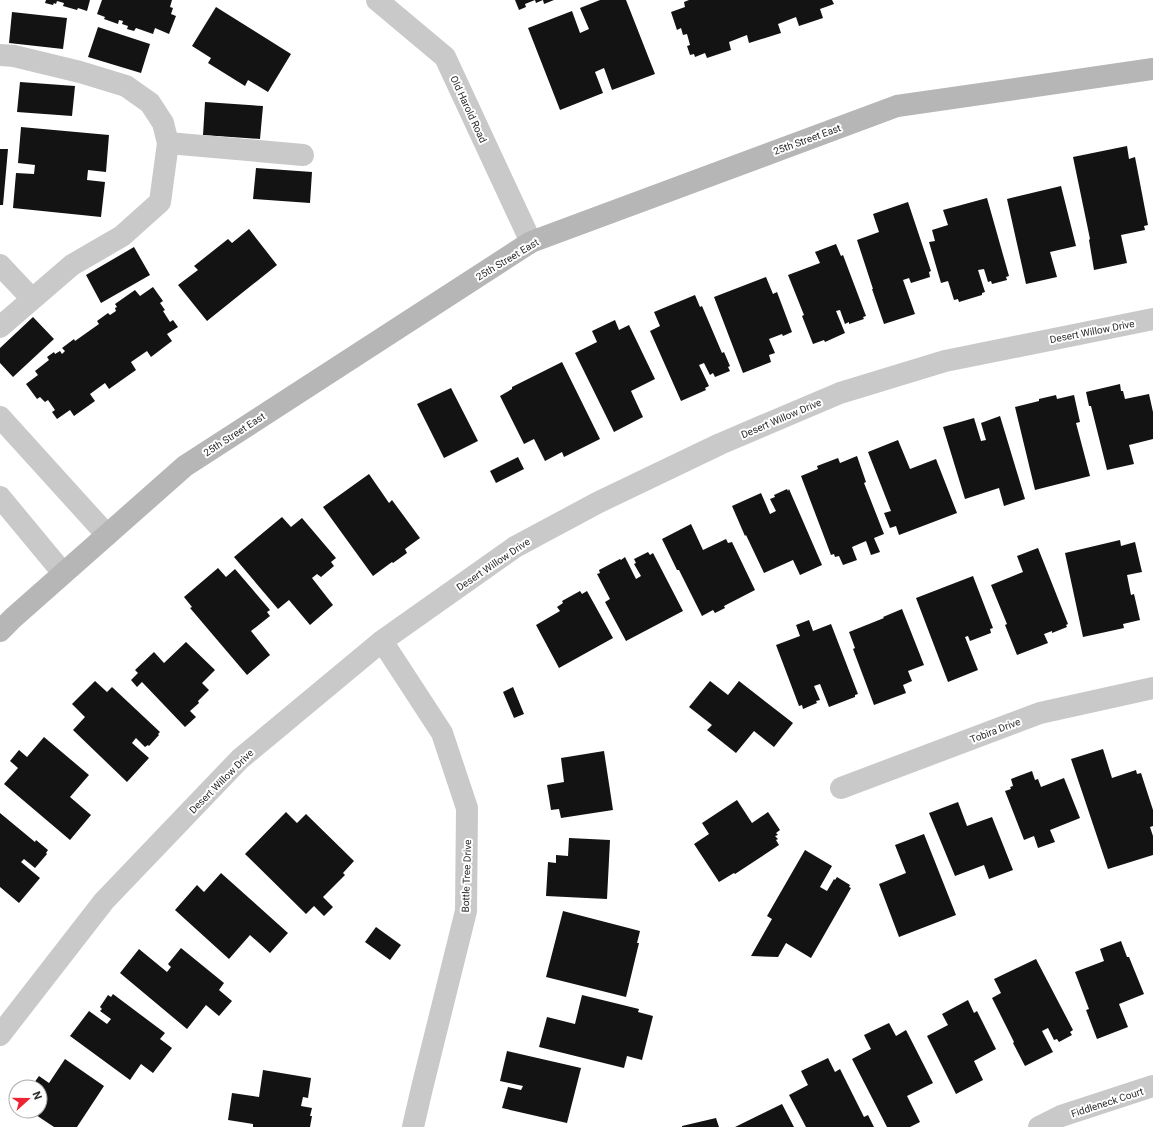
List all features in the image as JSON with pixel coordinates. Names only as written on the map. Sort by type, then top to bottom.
[{"type":"main road","name":"25th Street East","points":[[0,631],[63,573],[185,466],[531,242],[898,106],[1153,69]]},
{"type":"street","name":"Old Harold Road","points":[[377,0],[445,58],[531,242]]},
{"type":"street","points":[[0,55],[14,56],[72,70],[126,86],[150,103],[163,123],[168,143],[160,202],[122,236],[72,265],[0,327]]},
{"type":"street","points":[[168,143],[303,155]]},
{"type":"street","points":[[0,265],[32,299]]},
{"type":"street","name":"Desert Willow Drive","points":[[0,1035],[104,901],[240,760],[382,641],[515,548],[597,504],[720,444],[833,396],[945,361],[1153,319]]},
{"type":"street","points":[[0,417],[107,535]]},
{"type":"street","points":[[0,497],[63,573]]},
{"type":"street","name":"Bottle Tree Drive","points":[[382,641],[442,733],[467,808],[466,911],[413,1127]]},
{"type":"street","name":"Tobira Drive","points":[[842,788],[1040,713],[1153,688]]},
{"type":"street","name":"Fiddleneck Court","points":[[1039,1127],[1061,1116],[1153,1086]]},
{"type":"building","points":[[46,0],[90,0],[87,11],[63,6],[64,3],[57,1],[56,4],[54,3],[53,5],[45,3]]},
{"type":"building","points":[[102,0],[172,0],[170,7],[173,8],[171,14],[176,16],[169,34],[155,28],[153,34],[136,28],[134,31],[127,29],[128,26],[122,24],[123,21],[119,20],[118,24],[104,19],[105,17],[97,14]]},
{"type":"building","points":[[515,0],[535,0],[525,4],[526,7],[519,10]]},
{"type":"building","points":[[535,0],[543,0],[536,3]]},
{"type":"building","points":[[543,0],[554,0],[544,4]]},
{"type":"building","points":[[600,0],[626,0],[655,74],[612,90],[604,68],[595,72],[603,93],[560,110],[528,28],[572,11],[580,33],[589,29],[580,8]]},
{"type":"building","points":[[689,0],[832,0],[834,4],[820,9],[823,18],[799,26],[796,17],[778,24],[781,33],[749,43],[747,35],[729,42],[731,50],[707,58],[705,53],[695,57],[694,54],[690,55],[687,46],[690,45],[687,34],[683,35],[681,28],[677,30],[671,12],[685,7],[684,2]]},
{"type":"building","points":[[216,7],[291,54],[268,92],[248,80],[245,86],[208,63],[211,58],[192,46]]},
{"type":"building","points":[[12,12],[67,18],[63,49],[9,43]]},
{"type":"building","points":[[98,27],[150,44],[141,73],[88,57]]},
{"type":"building","points":[[20,82],[75,86],[72,116],[17,112]]},
{"type":"building","points":[[205,102],[263,106],[260,139],[203,135]]},
{"type":"building","points":[[21,127],[109,135],[106,172],[88,170],[87,180],[105,182],[101,217],[13,208],[16,173],[34,174],[35,165],[18,163]]},
{"type":"building","points":[[1127,146],[1129,159],[1135,157],[1148,225],[1144,226],[1145,230],[1121,235],[1127,263],[1094,270],[1090,239],[1073,157]]},
{"type":"building","points":[[0,149],[8,149],[3,205],[0,205]]},
{"type":"building","points":[[256,168],[312,172],[310,203],[253,199]]},
{"type":"building","points":[[1061,186],[1076,246],[1050,252],[1057,277],[1026,284],[1007,199]]},
{"type":"building","points":[[987,198],[1009,276],[1006,277],[1007,280],[992,284],[991,281],[988,282],[984,269],[978,270],[985,292],[982,293],[982,295],[959,302],[958,299],[954,300],[948,281],[941,283],[929,242],[935,241],[932,230],[948,225],[943,210]]},
{"type":"building","points":[[908,202],[931,271],[929,272],[930,277],[911,283],[909,278],[903,280],[915,314],[884,324],[857,240],[879,232],[873,214]]},
{"type":"building","points":[[249,229],[277,265],[207,321],[178,285],[198,270],[194,266],[228,239],[232,243]]},
{"type":"building","points":[[836,244],[841,256],[843,255],[866,316],[863,317],[864,319],[845,324],[840,310],[836,311],[845,333],[825,342],[824,340],[813,344],[802,316],[804,315],[788,275],[820,263],[815,252]]},
{"type":"building","points":[[134,247],[150,275],[101,303],[86,275]]},
{"type":"building","points":[[766,277],[773,294],[777,292],[792,332],[783,336],[782,334],[769,339],[775,353],[769,355],[771,362],[743,373],[714,297]]},
{"type":"building","points":[[153,287],[163,301],[160,303],[165,310],[163,311],[170,322],[173,320],[178,327],[167,334],[172,341],[151,357],[147,351],[131,362],[136,370],[109,389],[105,383],[90,394],[95,401],[74,416],[70,410],[57,419],[52,412],[55,410],[48,400],[45,402],[40,397],[37,399],[26,384],[38,375],[35,371],[49,360],[47,357],[54,352],[55,354],[60,351],[62,354],[65,351],[62,348],[74,339],[75,341],[99,324],[97,321],[108,313],[110,315],[116,311],[115,308],[117,307],[115,304],[135,290],[140,296]]},
{"type":"building","points":[[695,295],[700,307],[702,306],[722,353],[724,352],[730,366],[728,367],[730,371],[715,377],[713,373],[710,375],[704,363],[699,365],[709,386],[705,388],[706,390],[681,401],[650,331],[660,326],[654,312]]},
{"type":"building","points":[[33,317],[54,339],[13,377],[0,363],[0,348]]},
{"type":"building","points":[[615,320],[619,330],[629,325],[655,379],[631,391],[643,417],[614,432],[575,353],[597,342],[592,331]]},
{"type":"building","points":[[562,362],[600,439],[564,457],[562,452],[545,461],[534,439],[524,444],[500,396],[512,389],[512,387]]},
{"type":"building","points":[[1120,384],[1121,391],[1123,391],[1125,399],[1149,394],[1153,412],[1153,439],[1129,445],[1134,464],[1107,470],[1086,392]]},
{"type":"building","points":[[451,388],[478,441],[444,458],[417,404]]},
{"type":"building","points":[[1056,395],[1057,399],[1074,395],[1080,422],[1076,423],[1090,476],[1035,490],[1015,407]]},
{"type":"building","points":[[1000,416],[1025,499],[1004,506],[999,488],[965,499],[943,427],[974,418],[981,441],[986,440],[981,423]]},
{"type":"building","points":[[898,440],[910,469],[936,459],[957,513],[899,535],[896,526],[890,528],[884,513],[891,511],[868,452]]},
{"type":"building","points":[[857,456],[866,482],[864,483],[884,534],[874,538],[880,552],[871,555],[866,541],[852,547],[857,560],[843,565],[839,556],[835,557],[834,554],[831,555],[801,476],[818,469],[817,466],[838,458],[840,463]]},
{"type":"building","points":[[518,457],[524,469],[496,483],[490,471]]},
{"type":"building","points":[[369,474],[389,503],[392,500],[420,538],[405,549],[407,553],[373,576],[323,507]]},
{"type":"building","points":[[787,489],[788,491],[789,489],[822,565],[800,575],[793,560],[764,573],[732,506],[761,493],[770,514],[776,511],[770,499],[775,497],[774,495]]},
{"type":"building","points":[[282,517],[291,527],[302,518],[336,558],[331,562],[334,566],[321,577],[317,574],[312,578],[333,605],[310,625],[289,600],[278,609],[234,557]]},
{"type":"building","points":[[691,524],[703,550],[726,539],[728,543],[732,542],[755,590],[724,606],[725,608],[715,613],[713,610],[702,616],[662,539]]},
{"type":"building","points":[[1120,540],[1121,546],[1135,542],[1142,572],[1127,575],[1131,595],[1134,594],[1140,620],[1123,624],[1124,628],[1083,637],[1065,553]]},
{"type":"building","points":[[1038,548],[1068,624],[1066,625],[1067,627],[1052,633],[1052,631],[1044,634],[1048,643],[1017,655],[1005,625],[1007,624],[991,585],[1023,572],[1017,556]]},
{"type":"building","points":[[648,552],[650,555],[653,553],[683,611],[626,641],[605,602],[610,599],[597,574],[600,573],[599,570],[625,557],[636,579],[641,576],[634,564],[636,563],[634,559]]},
{"type":"building","points":[[218,568],[226,577],[235,569],[270,610],[267,612],[270,616],[251,631],[270,655],[247,675],[190,608],[192,607],[184,597]]},
{"type":"building","points":[[973,576],[993,628],[990,629],[991,633],[970,641],[968,636],[965,637],[978,670],[948,682],[916,598]]},
{"type":"building","points":[[580,591],[582,594],[587,591],[613,638],[559,668],[536,625],[560,611],[557,607],[563,603],[562,601]]},
{"type":"building","points":[[902,609],[924,665],[908,671],[912,681],[903,685],[906,693],[874,705],[853,649],[855,648],[849,632]]},
{"type":"building","points":[[809,620],[813,631],[831,624],[858,694],[855,695],[855,697],[829,707],[820,684],[814,686],[820,700],[816,701],[817,703],[803,709],[802,705],[799,706],[776,645],[800,636],[796,625]]},
{"type":"building","points":[[186,642],[215,670],[202,683],[209,690],[198,701],[199,703],[190,711],[196,717],[185,727],[142,682],[137,687],[131,680],[138,673],[135,670],[154,652],[164,663]]},
{"type":"building","points":[[95,681],[107,692],[112,687],[160,732],[149,746],[148,745],[145,747],[136,738],[132,743],[149,758],[127,782],[73,730],[85,717],[72,704]]},
{"type":"building","points":[[710,681],[728,695],[739,681],[793,723],[774,747],[754,731],[736,753],[707,730],[712,725],[689,707]]},
{"type":"building","points":[[513,687],[524,714],[514,718],[503,692]]},
{"type":"building","points":[[44,737],[89,775],[70,797],[91,815],[70,840],[4,784],[18,768],[10,761],[19,750],[27,757]]},
{"type":"building","points":[[1103,749],[1112,778],[1136,770],[1137,774],[1141,773],[1153,810],[1153,826],[1150,827],[1153,836],[1153,855],[1108,869],[1071,759]]},
{"type":"building","points":[[604,751],[613,810],[561,818],[559,809],[551,810],[547,785],[564,782],[561,758]]},
{"type":"building","points":[[1032,771],[1035,780],[1038,779],[1041,787],[1064,778],[1080,818],[1050,830],[1055,842],[1038,848],[1034,836],[1024,840],[1005,791],[1011,789],[1010,787],[1013,786],[1011,779]]},
{"type":"building","points":[[737,800],[752,823],[768,812],[780,830],[776,833],[778,835],[775,836],[778,839],[776,840],[779,845],[735,874],[734,873],[719,882],[694,844],[709,834],[702,823]]},
{"type":"building","points":[[958,802],[967,826],[992,817],[1013,870],[989,879],[984,865],[955,876],[929,813]]},
{"type":"building","points":[[286,812],[297,823],[306,814],[354,861],[343,873],[345,875],[323,897],[333,907],[324,916],[314,906],[306,914],[245,854]]},
{"type":"building","points":[[0,813],[35,842],[36,840],[48,850],[46,853],[47,854],[35,868],[24,859],[21,862],[40,878],[19,903],[0,887]]},
{"type":"building","points":[[924,834],[956,915],[899,937],[879,884],[906,873],[895,845]]},
{"type":"building","points":[[569,838],[610,840],[607,899],[546,896],[548,862],[556,863],[556,855],[568,856]]},
{"type":"building","points":[[805,850],[832,866],[820,887],[827,891],[834,879],[835,880],[837,877],[850,885],[849,887],[851,888],[811,958],[786,943],[778,957],[751,956],[772,919],[767,916]]},
{"type":"building","points":[[221,873],[288,933],[270,953],[250,935],[229,959],[175,910],[197,885],[204,892]]},
{"type":"building","points":[[563,911],[640,931],[637,943],[639,943],[626,997],[546,977]]},
{"type":"building","points":[[376,927],[401,945],[390,960],[365,942]]},
{"type":"building","points":[[1121,941],[1144,994],[1119,1004],[1128,1027],[1097,1039],[1086,1010],[1089,1009],[1075,972],[1104,961],[1100,949]]},
{"type":"building","points":[[181,948],[224,983],[219,990],[232,1001],[219,1016],[206,1005],[187,1029],[120,973],[139,949],[167,972],[171,967],[168,964]]},
{"type":"building","points":[[1036,959],[1073,1030],[1070,1032],[1072,1035],[1059,1042],[1057,1039],[1054,1040],[1048,1028],[1042,1031],[1053,1052],[1025,1066],[992,998],[1001,993],[994,979]]},
{"type":"building","points":[[113,994],[165,1033],[160,1039],[172,1048],[153,1073],[141,1064],[130,1080],[70,1036],[89,1011],[107,1024],[111,1019],[100,1011],[102,1009],[100,1007],[108,995],[111,997]]},
{"type":"building","points":[[582,995],[639,1009],[638,1012],[653,1016],[642,1060],[627,1056],[624,1068],[539,1047],[547,1017],[575,1024]]},
{"type":"building","points":[[968,1000],[974,1013],[977,1011],[996,1049],[974,1061],[983,1080],[956,1094],[927,1036],[948,1025],[942,1014]]},
{"type":"building","points":[[889,1023],[896,1036],[906,1030],[933,1083],[907,1096],[920,1122],[910,1127],[887,1127],[852,1059],[871,1049],[864,1035]]},
{"type":"building","points":[[507,1051],[581,1068],[567,1123],[502,1108],[508,1087],[521,1090],[523,1086],[500,1081]]},
{"type":"building","points":[[828,1058],[835,1072],[840,1069],[864,1117],[868,1115],[874,1127],[806,1127],[789,1095],[808,1085],[801,1071]]},
{"type":"building","points":[[65,1059],[104,1086],[77,1127],[54,1127],[42,1119],[48,1119],[48,1082],[49,1083]]},
{"type":"building","points":[[263,1070],[311,1078],[308,1098],[303,1097],[301,1106],[312,1108],[310,1127],[253,1127],[253,1124],[228,1120],[232,1093],[259,1097]]},
{"type":"building","points":[[782,1104],[794,1127],[735,1127]]},
{"type":"building","points":[[716,1118],[719,1127],[682,1127],[682,1126]]}]
